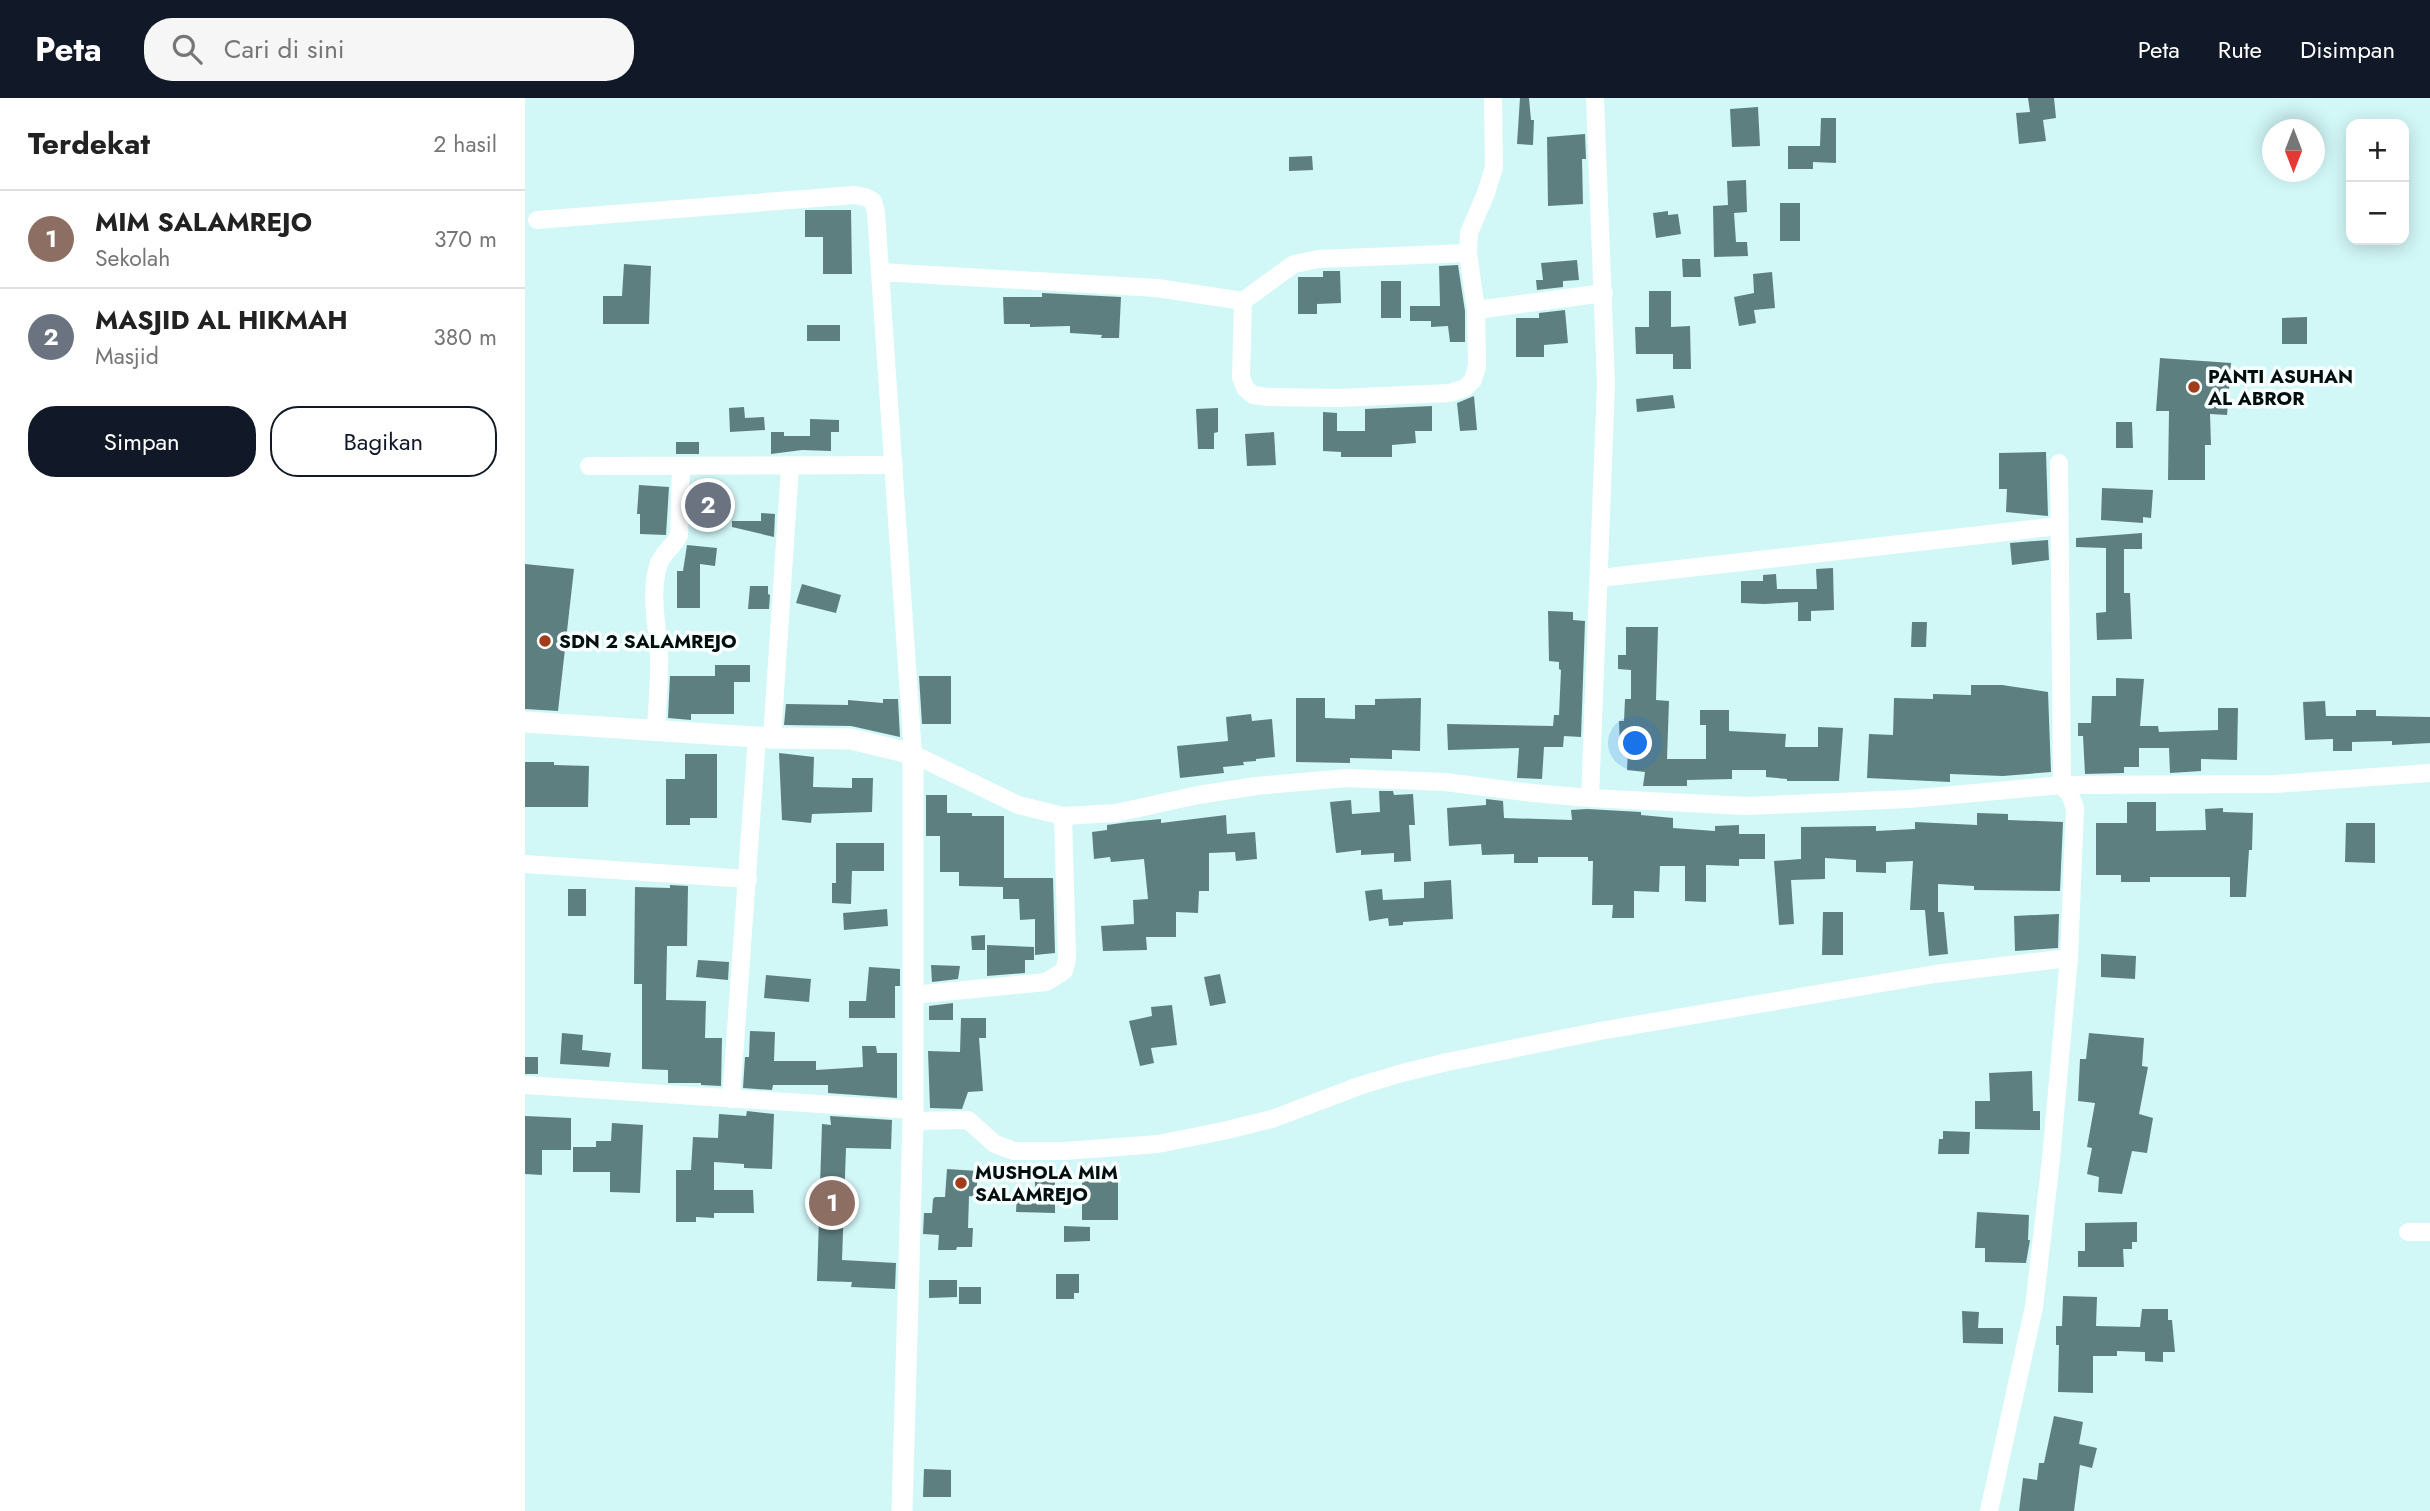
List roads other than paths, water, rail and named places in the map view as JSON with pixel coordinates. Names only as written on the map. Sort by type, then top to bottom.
[{"type":"street","points":[[1243,301],[1241,377],[1245,388],[1253,395],[1339,398],[1450,393],[1465,388],[1473,380],[1478,366],[1476,310],[1468,253],[1469,233],[1494,167],[1493,98]]},
{"type":"street","points":[[1590,798],[1606,384],[1595,98]]},
{"type":"street","points":[[537,220],[855,195],[873,201],[876,212],[913,754],[913,1115],[902,1511]]},
{"type":"street","points":[[880,272],[1157,288],[1243,301],[1294,264],[1319,260],[1468,253]]},
{"type":"street","points":[[1476,310],[1604,293]]},
{"type":"street","points":[[1989,1511],[2034,1307],[2051,1159],[2069,958],[2075,808],[2062,785],[2059,463]]},
{"type":"street","points":[[589,466],[894,465]]},
{"type":"street","points":[[656,730],[659,659],[654,593],[664,552],[676,542],[679,535],[681,467]]},
{"type":"street","points":[[731,1099],[748,879],[765,737],[790,467]]},
{"type":"street","points":[[1600,578],[2059,526]]},
{"type":"street","points":[[525,722],[765,737],[851,739],[913,754],[1018,805],[1063,816],[1116,813],[1256,786],[1347,778],[1445,782],[1590,798],[1746,806],[1922,798],[2062,785],[2275,785],[2430,773]]},
{"type":"street","points":[[913,995],[1047,982],[1064,971],[1067,959],[1063,816]]},
{"type":"street","points":[[525,864],[748,879]]},
{"type":"street","points":[[525,1085],[731,1099],[968,1120],[995,1144],[1014,1151],[1065,1151],[1158,1144],[1272,1119],[1391,1076],[1459,1059],[1600,1031],[1922,976],[2069,958]]},
{"type":"street","points":[[2408,1232],[2430,1232]]},
{"type":"place","name":"PANTI ASUHAN AL ABROR","points":[[2194,387]]},
{"type":"place","name":"MASJID AL HIKMAH","points":[[708,505]]},
{"type":"place","name":"SDN 2 SALAMREJO","points":[[545,641]]},
{"type":"place","name":"MUSHOLA MIM SALAMREJO","points":[[961,1183]]},
{"type":"place","name":"MIM SALAMREJO","points":[[832,1203]]}]
